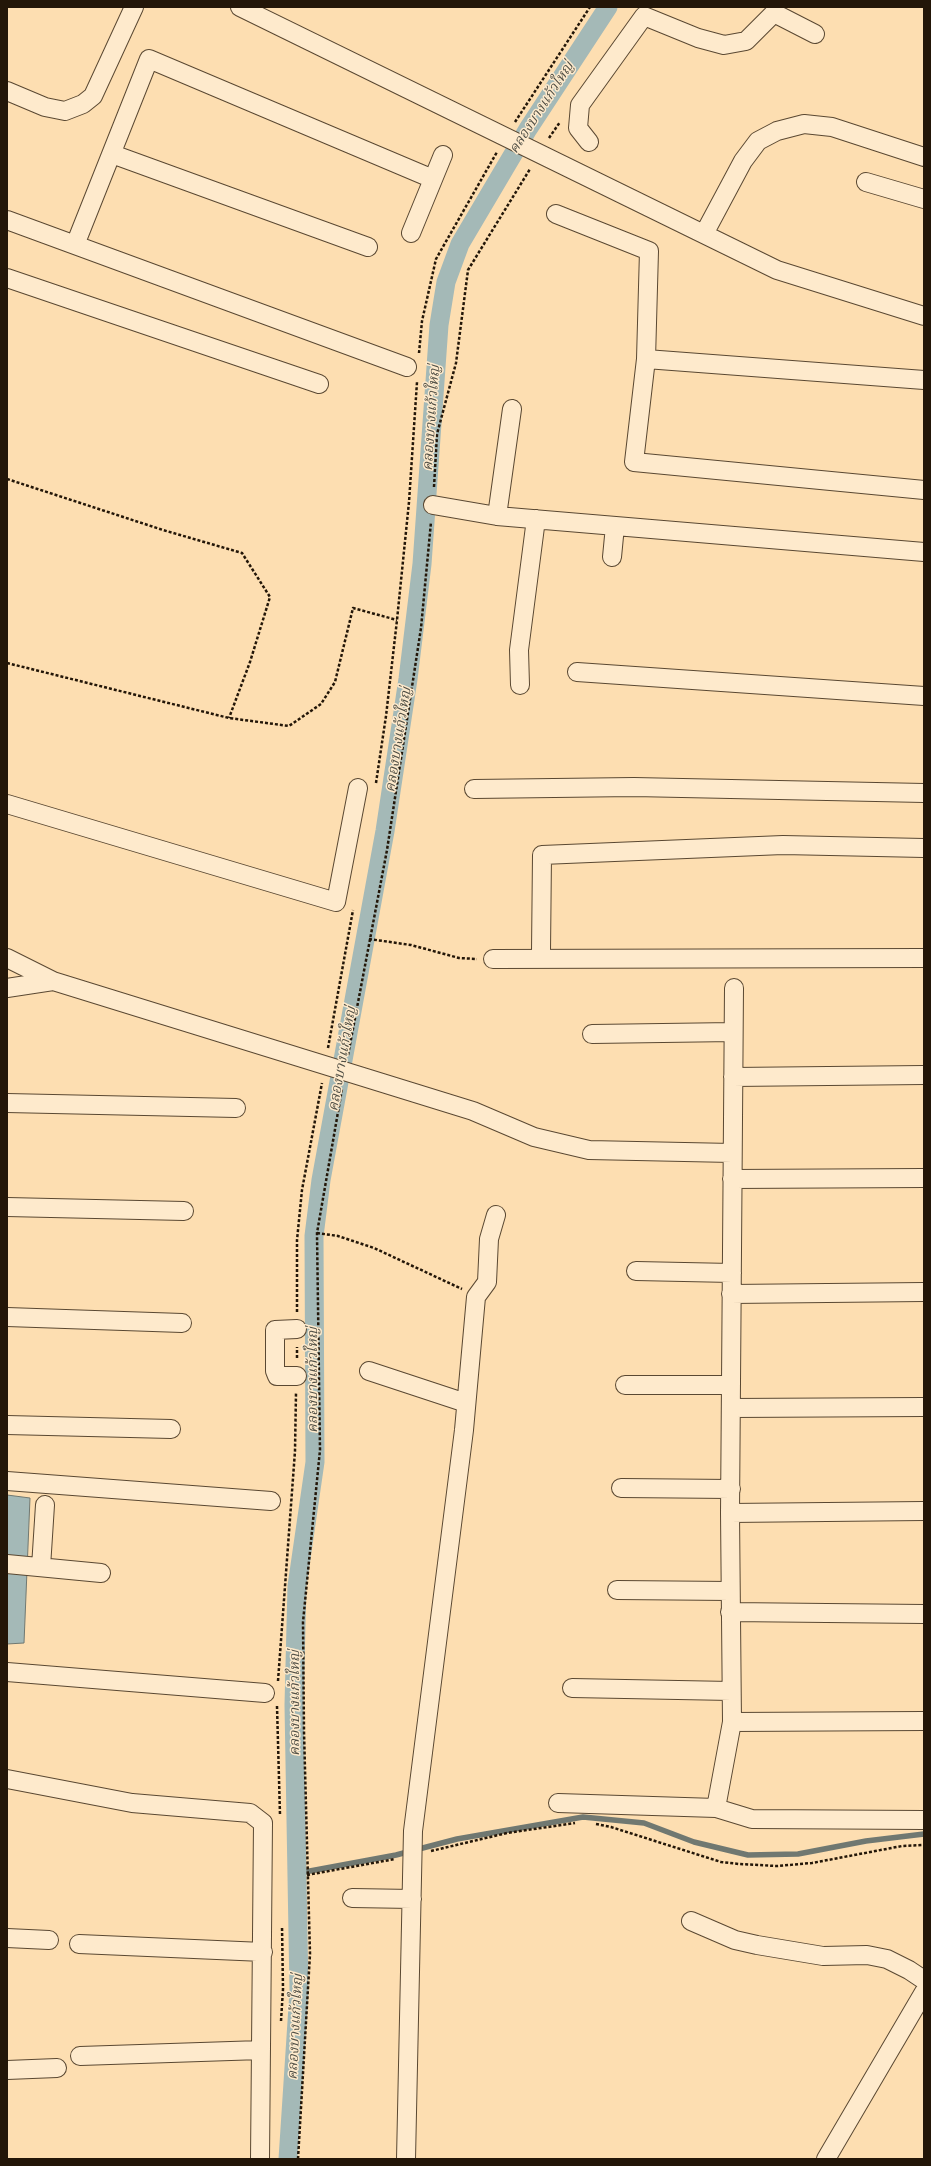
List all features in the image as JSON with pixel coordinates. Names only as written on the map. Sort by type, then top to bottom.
[{"type":"street","points":[[7,91],[45,107],[65,111],[83,104],[93,96],[134,7]]},
{"type":"street","points":[[240,7],[777,270],[924,316]]},
{"type":"street","points":[[589,142],[578,128],[580,105],[644,16],[698,38],[724,45],[746,41],[774,13],[815,34]]},
{"type":"street","points":[[75,245],[149,59],[433,179]]},
{"type":"street","points":[[704,234],[743,161],[758,141],[777,131],[804,124],[832,127],[924,157]]},
{"type":"street","points":[[112,154],[368,247]]},
{"type":"street","points":[[411,233],[443,155]]},
{"type":"street","points":[[866,182],[924,199]]},
{"type":"street","points":[[556,214],[650,251],[646,358],[634,462],[924,490]]},
{"type":"street","points":[[7,220],[407,367]]},
{"type":"street","points":[[7,278],[319,384]]},
{"type":"street","points":[[646,358],[924,380]]},
{"type":"street","points":[[497,516],[512,409]]},
{"type":"street","points":[[433,505],[497,516],[536,518],[924,552]]},
{"type":"street","points":[[520,685],[519,650],[536,518]]},
{"type":"street","points":[[612,557],[615,526]]},
{"type":"street","points":[[577,672],[924,696]]},
{"type":"street","points":[[474,788],[634,787],[924,794]]},
{"type":"street","points":[[7,804],[336,902],[358,788]]},
{"type":"street","points":[[541,951],[542,856],[783,844],[924,848]]},
{"type":"street","points":[[7,958],[53,981],[473,1110],[534,1137],[589,1150],[732,1153]]},
{"type":"street","points":[[493,960],[924,958]]},
{"type":"street","points":[[7,988],[53,981]]},
{"type":"street","points":[[716,1808],[732,1722],[730,1489],[734,988]]},
{"type":"street","points":[[592,1034],[733,1032]]},
{"type":"street","points":[[733,1078],[924,1075]]},
{"type":"street","points":[[7,1103],[236,1108]]},
{"type":"street","points":[[732,1179],[924,1178]]},
{"type":"street","points":[[7,1207],[184,1211]]},
{"type":"street","points":[[406,2159],[413,1830],[466,1403],[476,1297],[487,1282],[489,1239],[496,1215]]},
{"type":"street","points":[[636,1271],[732,1273]]},
{"type":"street","points":[[731,1294],[924,1292]]},
{"type":"street","points":[[7,1317],[182,1323]]},
{"type":"street","points":[[296,1376],[277,1376],[274,1371],[275,1330],[297,1328]]},
{"type":"street","points":[[369,1371],[466,1403]]},
{"type":"street","points":[[625,1385],[731,1385]]},
{"type":"street","points":[[731,1408],[924,1407]]},
{"type":"street","points":[[7,1425],[171,1429]]},
{"type":"street","points":[[7,1481],[271,1501]]},
{"type":"street","points":[[621,1488],[730,1489]]},
{"type":"street","points":[[41,1567],[45,1505]]},
{"type":"street","points":[[730,1513],[924,1511]]},
{"type":"street","points":[[7,1564],[101,1573]]},
{"type":"street","points":[[617,1590],[730,1591]]},
{"type":"street","points":[[730,1612],[924,1614]]},
{"type":"street","points":[[7,1672],[265,1693]]},
{"type":"street","points":[[572,1688],[731,1691]]},
{"type":"street","points":[[732,1722],[924,1721]]},
{"type":"street","points":[[7,1779],[132,1803],[250,1813],[264,1823],[260,2159]]},
{"type":"street","points":[[558,1803],[716,1808],[752,1819],[924,1820]]},
{"type":"street","points":[[352,1898],[412,1899]]},
{"type":"street","points":[[691,1921],[735,1940],[757,1946],[823,1956],[867,1955],[887,1958],[924,1980]]},
{"type":"street","points":[[7,1938],[49,1940]]},
{"type":"street","points":[[79,1944],[263,1952]]},
{"type":"street","points":[[826,2159],[924,1992]]},
{"type":"street","points":[[80,2056],[262,2050]]},
{"type":"street","points":[[7,2070],[57,2068]]},
{"type":"path","points":[[547,141],[560,121]]},
{"type":"path","points":[[347,1063],[369,939],[387,850],[421,628],[433,505],[437,434],[456,363],[468,270],[531,167]]},
{"type":"path","points":[[7,479],[163,530],[242,552],[270,598],[250,662],[229,718]]},
{"type":"path","points":[[7,663],[229,718],[289,726],[321,704],[334,682],[353,608],[397,620]]},
{"type":"path","points":[[369,939],[411,945],[459,958],[493,960]]},
{"type":"path","points":[[298,2159],[310,1954],[307,1875],[303,1622],[320,1450],[318,1233],[343,1086]]},
{"type":"path","points":[[318,1233],[338,1236],[374,1248],[418,1267],[476,1297]]},
{"type":"path","points":[[307,1875],[413,1856],[507,1834],[580,1823]]},
{"type":"path","points":[[590,1823],[611,1827],[721,1862],[739,1864],[777,1866],[812,1862],[902,1846],[924,1845]]},
{"type":"shaded area","points":[[7,1495],[30,1498],[24,1643],[7,1644]]},
{"type":"waterway","name":"คลองบางแก้วใหญ่","points":[[288,2159],[299,1991],[294,1705],[297,1586],[315,1462],[314,1236],[321,1180],[385,831],[408,679],[422,564],[439,325],[446,282],[460,244],[528,129],[608,7]]},
{"type":"waterway","points":[[299,1873],[396,1855],[457,1839],[583,1817],[644,1823],[694,1842],[748,1855],[798,1854],[866,1841],[924,1834]]}]
